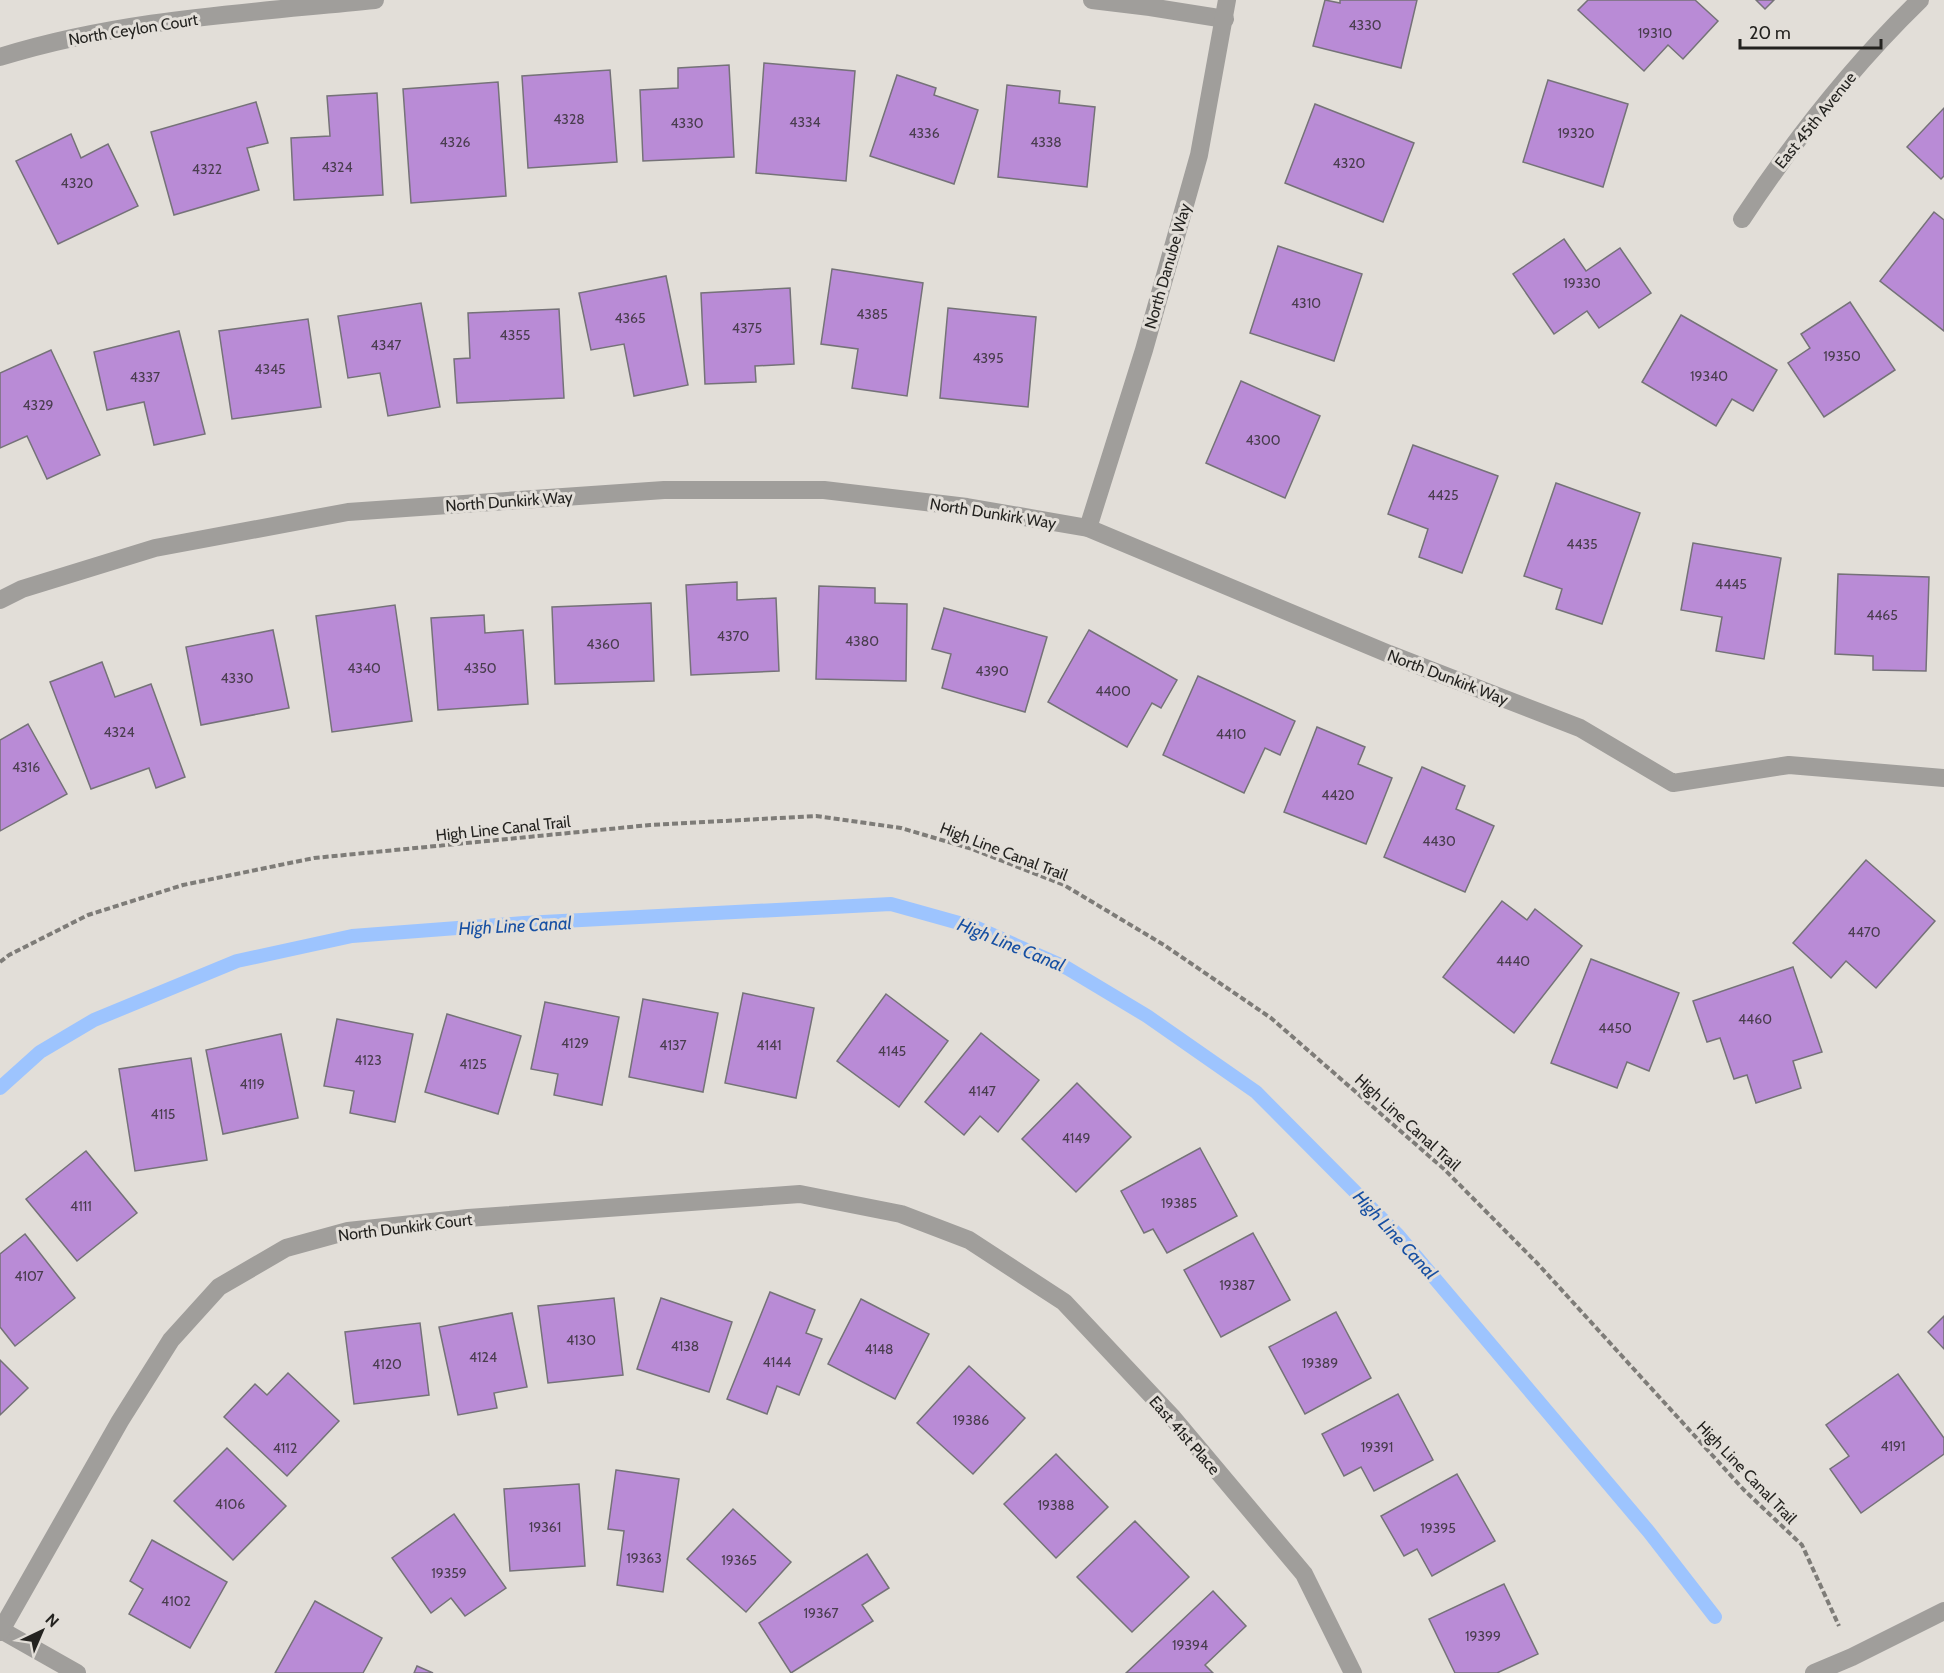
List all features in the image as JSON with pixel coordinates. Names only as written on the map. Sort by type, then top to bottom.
[{"type":"street","name":"North Ceylon Court","points":[[0,57],[39,45],[142,24],[375,0]]},
{"type":"street","points":[[1092,0],[1225,19]]},
{"type":"street","name":"North Danube Way","points":[[1088,528],[1144,350],[1199,155],[1227,0]]},
{"type":"street","name":"East 45th Avenue","points":[[1742,219],[1779,164],[1823,106],[1920,0]]},
{"type":"street","name":"North Dunkirk Way","points":[[0,600],[22,589],[155,548],[348,512],[664,490],[824,490],[967,507],[1088,528],[1389,654],[1580,728],[1673,783],[1789,765],[1944,778]]},
{"type":"street","name":"North Dunkirk Court","points":[[1,1631],[120,1421],[171,1340],[219,1287],[286,1248],[348,1231],[468,1218],[800,1194],[901,1214],[969,1240]]},
{"type":"street","name":"East 41st Place","points":[[969,1240],[1064,1302],[1173,1418],[1304,1574],[1353,1673]]},
{"type":"street","points":[[1822,1670],[1944,1611]]},
{"type":"street","points":[[1,1631],[77,1673]]},
{"type":"path","name":"High Line Canal Trail","points":[[0,962],[9,955],[88,915],[183,885],[314,858],[650,825],[816,816],[901,828],[972,849],[1064,885],[1174,952],[1271,1018],[1444,1169],[1538,1264],[1744,1490],[1802,1545],[1833,1611]]},
{"type":"building","points":[[1325,0],[1340,3],[1340,0],[1417,0],[1401,68],[1313,46]]},
{"type":"building","points":[[1588,0],[1695,0],[1718,21],[1683,59],[1668,45],[1644,71],[1578,10]]},
{"type":"building","points":[[1756,0],[1774,0],[1765,9]]},
{"type":"building","points":[[764,63],[855,71],[846,181],[756,173]]},
{"type":"building","points":[[729,65],[734,157],[643,161],[640,90],[678,88],[678,68]]},
{"type":"building","points":[[610,70],[617,162],[528,168],[522,76]]},
{"type":"building","points":[[897,75],[936,88],[934,95],[978,110],[954,184],[870,156]]},
{"type":"building","points":[[1548,80],[1628,104],[1603,187],[1523,162]]},
{"type":"building","points":[[498,82],[506,196],[411,203],[403,89]]},
{"type":"building","points":[[1007,85],[1060,91],[1059,103],[1095,107],[1087,187],[998,177]]},
{"type":"building","points":[[377,93],[383,195],[294,200],[291,138],[330,136],[327,96]]},
{"type":"building","points":[[256,102],[268,143],[247,148],[259,190],[174,215],[151,132]]},
{"type":"building","points":[[1315,104],[1414,143],[1383,222],[1285,183]]},
{"type":"building","points":[[1944,108],[1944,176],[1941,179],[1907,147]]},
{"type":"building","points":[[71,134],[81,158],[108,144],[138,206],[58,244],[16,161]]},
{"type":"building","points":[[1934,212],[1944,220],[1944,331],[1880,281]]},
{"type":"building","points":[[1564,239],[1586,271],[1620,248],[1651,293],[1599,328],[1587,311],[1554,334],[1513,274]]},
{"type":"building","points":[[1278,246],[1362,274],[1334,361],[1250,333]]},
{"type":"building","points":[[832,269],[923,283],[907,396],[852,388],[858,349],[821,344]]},
{"type":"building","points":[[666,276],[688,385],[634,396],[624,344],[591,350],[579,293]]},
{"type":"building","points":[[790,288],[794,364],[755,366],[756,382],[705,384],[701,293]]},
{"type":"building","points":[[1850,302],[1895,370],[1824,417],[1788,363],[1810,348],[1801,334]]},
{"type":"building","points":[[421,303],[440,407],[388,416],[380,373],[348,378],[338,316]]},
{"type":"building","points":[[948,308],[1036,317],[1028,407],[940,398]]},
{"type":"building","points":[[559,309],[564,398],[457,403],[454,359],[470,358],[468,313]]},
{"type":"building","points":[[1681,315],[1777,370],[1753,411],[1732,399],[1716,426],[1642,382]]},
{"type":"building","points":[[308,319],[321,407],[232,419],[219,331]]},
{"type":"building","points":[[179,331],[205,434],[154,445],[144,402],[107,410],[94,352]]},
{"type":"building","points":[[51,350],[100,455],[47,479],[27,436],[0,448],[0,373]]},
{"type":"building","points":[[1241,381],[1320,416],[1285,498],[1206,463]]},
{"type":"building","points":[[1413,445],[1498,476],[1462,573],[1419,557],[1428,529],[1388,514]]},
{"type":"building","points":[[1556,483],[1640,513],[1602,624],[1556,609],[1562,589],[1524,576]]},
{"type":"building","points":[[1693,543],[1781,558],[1764,659],[1716,651],[1722,617],[1681,610]]},
{"type":"building","points":[[1838,574],[1929,577],[1926,671],[1873,670],[1873,656],[1835,654]]},
{"type":"building","points":[[737,582],[737,600],[776,598],[779,671],[691,675],[686,585]]},
{"type":"building","points":[[819,586],[875,588],[875,603],[907,604],[906,681],[816,679]]},
{"type":"building","points":[[651,603],[654,681],[555,684],[552,607]]},
{"type":"building","points":[[395,605],[412,721],[332,732],[316,616]]},
{"type":"building","points":[[944,608],[1047,637],[1025,712],[942,688],[951,654],[932,649]]},
{"type":"building","points":[[484,615],[485,633],[523,630],[528,704],[438,710],[431,618]]},
{"type":"building","points":[[273,630],[289,708],[201,725],[186,647]]},
{"type":"building","points":[[1089,630],[1177,680],[1161,708],[1152,703],[1127,747],[1048,702]]},
{"type":"building","points":[[102,662],[115,697],[151,684],[185,777],[156,788],[149,768],[91,789],[50,682]]},
{"type":"building","points":[[1198,676],[1295,721],[1280,755],[1265,748],[1244,793],[1163,755]]},
{"type":"building","points":[[28,724],[67,794],[0,831],[0,740]]},
{"type":"building","points":[[1317,727],[1365,747],[1358,764],[1392,778],[1366,844],[1284,812]]},
{"type":"building","points":[[1422,767],[1465,786],[1456,809],[1494,826],[1465,892],[1384,857]]},
{"type":"building","points":[[1866,860],[1935,921],[1876,988],[1846,961],[1831,978],[1793,943]]},
{"type":"building","points":[[1502,901],[1527,920],[1535,909],[1582,946],[1514,1033],[1443,977]]},
{"type":"building","points":[[1591,959],[1679,993],[1649,1071],[1627,1062],[1617,1088],[1551,1063]]},
{"type":"building","points":[[1793,967],[1822,1052],[1793,1061],[1801,1088],[1756,1103],[1747,1075],[1734,1079],[1720,1038],[1707,1042],[1693,1001]]},
{"type":"building","points":[[743,993],[814,1008],[796,1098],[725,1083]]},
{"type":"building","points":[[886,994],[948,1041],[899,1107],[837,1061]]},
{"type":"building","points":[[643,999],[718,1013],[703,1092],[629,1077]]},
{"type":"building","points":[[545,1002],[619,1017],[602,1105],[554,1095],[558,1074],[531,1069]]},
{"type":"building","points":[[447,1014],[521,1036],[498,1114],[425,1092]]},
{"type":"building","points":[[337,1019],[413,1034],[395,1122],[350,1113],[354,1091],[324,1086]]},
{"type":"building","points":[[981,1033],[1039,1080],[998,1132],[980,1116],[964,1135],[925,1102]]},
{"type":"building","points":[[281,1034],[298,1118],[223,1134],[206,1050]]},
{"type":"building","points":[[191,1058],[207,1160],[135,1171],[119,1069]]},
{"type":"building","points":[[1077,1083],[1131,1137],[1076,1192],[1022,1139]]},
{"type":"building","points":[[1200,1148],[1237,1216],[1167,1253],[1153,1229],[1144,1233],[1121,1191]]},
{"type":"building","points":[[86,1151],[137,1213],[77,1261],[26,1199]]},
{"type":"building","points":[[1253,1233],[1290,1300],[1221,1337],[1184,1270]]},
{"type":"building","points":[[25,1234],[75,1298],[15,1346],[0,1327],[0,1254]]},
{"type":"building","points":[[770,1292],[815,1310],[806,1333],[822,1339],[799,1395],[777,1386],[767,1414],[727,1399]]},
{"type":"building","points":[[614,1298],[623,1375],[548,1383],[538,1306]]},
{"type":"building","points":[[661,1298],[732,1322],[709,1392],[637,1369]]},
{"type":"building","points":[[861,1299],[929,1334],[895,1399],[828,1364]]},
{"type":"building","points":[[1336,1312],[1371,1378],[1305,1414],[1269,1347]]},
{"type":"building","points":[[512,1313],[527,1387],[494,1393],[497,1408],[458,1415],[439,1327]]},
{"type":"building","points":[[1944,1316],[1944,1349],[1928,1332]]},
{"type":"building","points":[[420,1323],[429,1395],[354,1404],[345,1332]]},
{"type":"building","points":[[0,1360],[28,1388],[0,1415]]},
{"type":"building","points":[[969,1366],[1025,1418],[973,1474],[917,1423]]},
{"type":"building","points":[[288,1373],[339,1421],[287,1476],[224,1417],[255,1384],[267,1395]]},
{"type":"building","points":[[1898,1374],[1944,1438],[1944,1454],[1861,1513],[1830,1469],[1849,1456],[1826,1425]]},
{"type":"building","points":[[1398,1394],[1433,1460],[1374,1491],[1361,1467],[1344,1476],[1322,1434]]},
{"type":"building","points":[[227,1448],[286,1506],[233,1560],[174,1501]]},
{"type":"building","points":[[1056,1454],[1108,1507],[1056,1558],[1004,1504]]},
{"type":"building","points":[[616,1470],[679,1479],[663,1592],[617,1585],[624,1531],[608,1529]]},
{"type":"building","points":[[1457,1474],[1495,1541],[1432,1576],[1417,1549],[1404,1556],[1381,1516]]},
{"type":"building","points":[[579,1484],[585,1566],[510,1571],[504,1489]]},
{"type":"building","points":[[733,1509],[791,1562],[746,1612],[687,1559]]},
{"type":"building","points":[[454,1514],[506,1588],[465,1616],[451,1598],[431,1613],[392,1558]]},
{"type":"building","points":[[1135,1521],[1189,1577],[1132,1632],[1077,1577]]},
{"type":"building","points":[[152,1540],[227,1582],[190,1648],[129,1614],[143,1589],[130,1581]]},
{"type":"building","points":[[867,1554],[889,1588],[862,1605],[873,1621],[791,1673],[759,1623]]},
{"type":"building","points":[[1504,1584],[1538,1654],[1497,1673],[1455,1673],[1429,1619]]},
{"type":"building","points":[[1213,1591],[1246,1626],[1205,1665],[1213,1673],[1126,1673]]},
{"type":"building","points":[[315,1601],[382,1638],[363,1673],[275,1673]]},
{"type":"building","points":[[417,1666],[433,1673],[414,1673]]},
{"type":"waterway","name":"High Line Canal","points":[[0,1088],[40,1052],[94,1020],[237,961],[352,936],[524,923],[891,904],[977,928],[1067,968],[1147,1016],[1256,1092],[1398,1235],[1649,1532],[1715,1617]]}]
